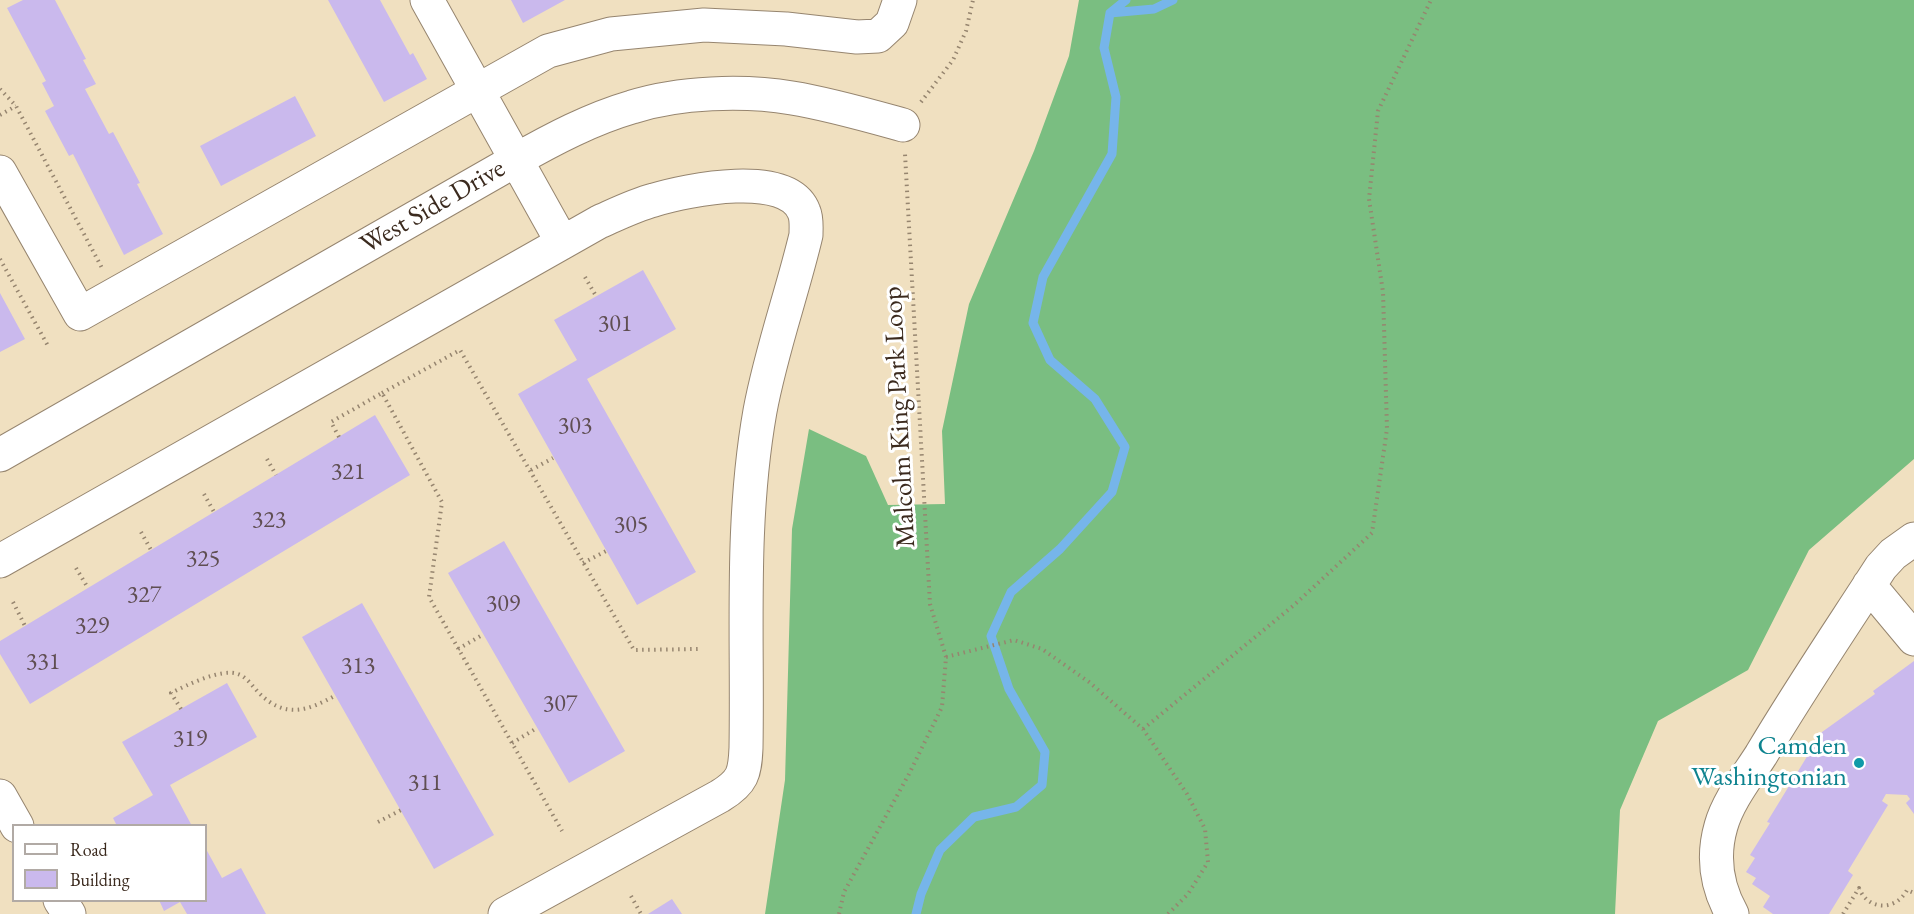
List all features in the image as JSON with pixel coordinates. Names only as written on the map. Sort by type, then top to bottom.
[{"type":"street","points":[[427,0],[562,242]]},
{"type":"street","points":[[0,172],[80,314],[548,51],[611,34],[704,25],[786,29],[858,37],[878,36],[892,23],[900,0]]},
{"type":"street","name":"West Side Drive","points":[[0,455],[516,159],[585,124],[634,106],[721,94],[791,98],[903,125]]},
{"type":"street","points":[[0,561],[608,218],[653,200],[679,194],[727,187],[772,188],[785,192],[804,210],[806,222],[803,248],[774,346],[760,411],[752,466],[745,571],[746,748],[745,769],[742,777],[732,789],[720,796],[505,914]]},
{"type":"street","points":[[1732,914],[1722,897],[1718,877],[1716,852],[1724,818],[1776,729],[1869,585],[1893,554],[1914,539]]},
{"type":"street","points":[[1869,585],[1914,639]]},
{"type":"street","points":[[0,796],[16,824]]},
{"type":"path","points":[[903,125],[954,60],[966,31],[973,0]]},
{"type":"path","points":[[1143,729],[1293,606],[1372,533],[1387,429],[1383,292],[1369,199],[1378,111],[1431,0]]},
{"type":"path","points":[[0,89],[16,106],[104,271]]},
{"type":"path","points":[[0,115],[16,106]]},
{"type":"path","name":"Malcolm King Park Loop","points":[[839,914],[844,892],[909,774],[942,707],[946,657],[930,604],[903,125]]},
{"type":"path","points":[[0,259],[48,346]]},
{"type":"path","points":[[585,277],[596,296]]},
{"type":"path","points":[[339,437],[331,422],[460,350],[634,650],[698,649]]},
{"type":"path","points":[[382,393],[442,502],[429,597],[562,831]]},
{"type":"path","points":[[531,470],[554,458]]},
{"type":"path","points":[[267,459],[276,475]]},
{"type":"path","points":[[204,494],[214,512]]},
{"type":"path","points":[[141,532],[151,550]]},
{"type":"path","points":[[583,563],[606,551]]},
{"type":"path","points":[[76,568],[88,588]]},
{"type":"path","points":[[13,603],[25,626]]},
{"type":"path","points":[[458,649],[484,634]]},
{"type":"path","points":[[946,657],[1014,640],[1042,649],[1089,682],[1143,729],[1187,794],[1205,829],[1208,862],[1188,894],[1168,914]]},
{"type":"path","points":[[181,709],[171,693],[187,685],[228,673],[245,678],[267,700],[283,709],[314,707],[336,695]]},
{"type":"path","points":[[512,743],[537,728]]},
{"type":"path","points":[[378,822],[401,810]]},
{"type":"path","points":[[1843,914],[1859,888],[1864,898],[1878,906],[1895,903],[1902,899],[1907,890],[1914,893]]},
{"type":"path","points":[[631,896],[641,914]]},
{"type":"green space","points":[[1079,0],[1914,0],[1914,459],[1809,550],[1748,670],[1658,721],[1620,810],[1615,914],[765,914],[785,780],[792,529],[809,429],[866,456],[888,505],[945,504],[942,431],[969,304],[1034,151],[1069,56]]},
{"type":"building","points":[[23,0],[55,0],[86,59],[83,60],[96,84],[85,89],[109,134],[113,132],[163,234],[124,255],[73,154],[69,156],[45,111],[54,106],[42,83],[46,81],[7,8]]},
{"type":"building","points":[[328,0],[380,0],[410,55],[413,53],[427,79],[384,102]]},
{"type":"building","points":[[511,0],[565,0],[523,23]]},
{"type":"building","points":[[295,96],[316,136],[221,186],[200,146]]},
{"type":"building","points":[[643,270],[676,329],[587,379],[696,572],[637,605],[518,394],[577,360],[554,320]]},
{"type":"building","points":[[0,293],[25,339],[0,352]]},
{"type":"building","points":[[375,415],[410,475],[30,704],[0,654],[0,641]]},
{"type":"building","points":[[504,541],[625,751],[569,783],[448,573]]},
{"type":"building","points":[[362,603],[494,835],[434,869],[302,637]]},
{"type":"building","name":"Camden Washingtonian","points":[[1914,661],[1914,814],[1906,803],[1910,799],[1907,795],[1886,794],[1882,801],[1888,805],[1848,871],[1853,875],[1829,914],[1773,914],[1763,907],[1770,896],[1752,884],[1756,878],[1746,872],[1755,858],[1750,855],[1770,823],[1767,822],[1822,732],[1875,694],[1873,691]]},
{"type":"building","points":[[227,683],[257,737],[170,785],[191,824],[116,824],[113,818],[153,795],[122,742]]},
{"type":"building","points":[[207,851],[222,878],[241,868],[266,914],[187,914],[180,902],[207,902]]},
{"type":"building","points":[[672,899],[682,914],[648,914]]},
{"type":"building","points":[[160,902],[180,902],[164,911]]},
{"type":"waterway","points":[[916,914],[921,894],[940,850],[974,817],[1016,807],[1042,785],[1045,752],[1009,689],[991,636],[1011,592],[1060,549],[1112,492],[1125,447],[1095,399],[1050,360],[1033,323],[1043,277],[1112,154],[1116,97],[1104,48],[1110,13],[1126,0]]},
{"type":"waterway","points":[[1110,13],[1154,9],[1173,0]]},
{"type":"place","name":"Camden Washingtonian","points":[[1859,763]]}]
